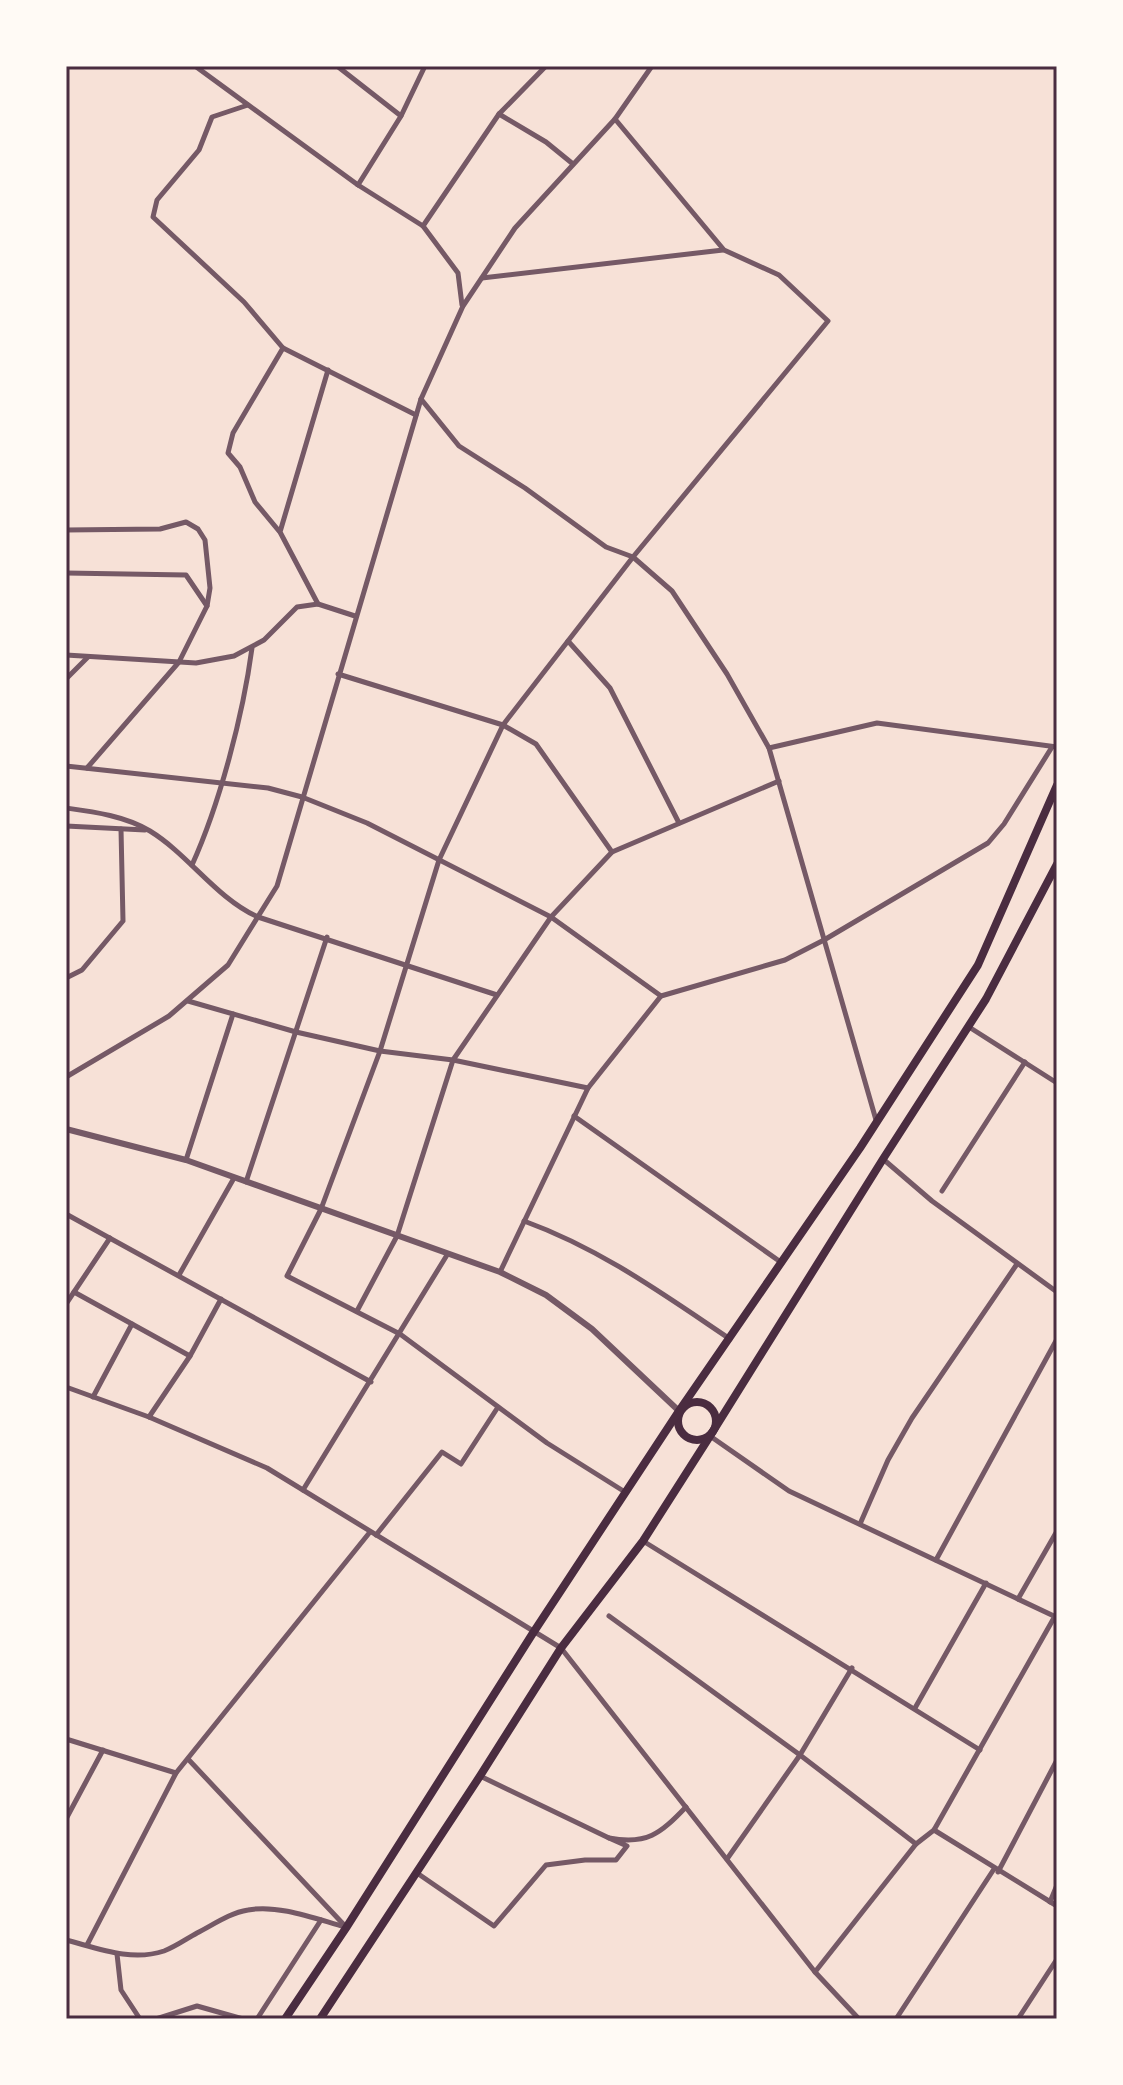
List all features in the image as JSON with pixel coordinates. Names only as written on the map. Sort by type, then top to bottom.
[{"type":"highway","points":[[285,2019],[533,1633],[978,965],[1057,785]]},
{"type":"highway","points":[[320,2019],[561,1648],[643,1541],[712,1433],[986,999],[1057,864]]},
{"type":"highway","points":[[697,1402],[709,1406],[715,1417],[712,1433],[705,1438],[687,1437],[678,1422],[682,1408],[697,1402]]},
{"type":"street","points":[[195,66],[358,185],[423,226],[458,273],[463,306]]},
{"type":"street","points":[[337,66],[401,116]]},
{"type":"street","points":[[358,185],[401,116],[425,66]]},
{"type":"street","points":[[423,226],[499,114],[546,66]]},
{"type":"street","points":[[66,1077],[169,1016],[228,965],[277,886],[421,399],[463,306],[515,228],[615,119],[652,66]]},
{"type":"street","points":[[248,105],[212,117],[199,150],[157,200],[153,217],[244,302],[283,348],[416,415]]},
{"type":"street","points":[[499,114],[546,142],[573,164]]},
{"type":"street","points":[[615,119],[724,250],[779,275],[828,321],[633,557],[503,725],[439,860],[380,1051],[321,1209],[287,1276],[400,1334],[547,1443],[626,1493]]},
{"type":"street","points":[[481,278],[724,250]]},
{"type":"street","points":[[283,348],[233,433],[228,453],[240,467],[255,502],[280,532],[318,604]]},
{"type":"street","points":[[280,532],[328,370]]},
{"type":"street","points":[[421,399],[459,446],[525,488],[606,547],[633,557],[672,591],[727,674],[769,748],[876,1121]]},
{"type":"street","points":[[66,530],[160,529],[186,522],[198,529],[205,540],[210,588],[207,606],[179,662],[87,769]]},
{"type":"street","points":[[66,573],[186,575],[207,606]]},
{"type":"street","points":[[66,655],[196,663],[234,656],[252,647],[264,640],[297,607],[318,604],[355,616]]},
{"type":"street","points":[[568,641],[610,688],[679,823]]},
{"type":"street","points":[[192,865],[221,782],[248,676],[252,647]]},
{"type":"street","points":[[66,679],[88,656]]},
{"type":"street","points":[[338,674],[503,725],[536,744],[612,852]]},
{"type":"street","points":[[500,1272],[588,1088],[661,996],[785,960],[988,843],[1004,824],[1054,747],[877,723],[769,748]]},
{"type":"street","points":[[66,766],[268,788],[302,797],[367,823],[551,917],[661,996]]},
{"type":"street","points":[[357,1311],[397,1236],[453,1060],[551,917],[612,852],[779,781]]},
{"type":"street","points":[[66,808],[108,814],[149,831],[241,909],[258,917],[497,995]]},
{"type":"street","points":[[66,826],[149,831]]},
{"type":"street","points":[[66,978],[82,970],[123,921],[121,829]]},
{"type":"street","points":[[246,1183],[327,937]]},
{"type":"street","points":[[187,1001],[296,1032],[380,1051],[453,1060],[588,1088]]},
{"type":"street","points":[[186,1160],[233,1014]]},
{"type":"street","points":[[968,1026],[1057,1083]]},
{"type":"street","points":[[942,1191],[1025,1062]]},
{"type":"street","points":[[574,1116],[782,1263]]},
{"type":"street","points":[[66,1138],[68,1129],[186,1160],[500,1272],[546,1295],[592,1329],[682,1408]]},
{"type":"street","points":[[883,1159],[932,1201],[1057,1292]]},
{"type":"street","points":[[179,1275],[234,1178]]},
{"type":"street","points":[[66,1214],[371,1382]]},
{"type":"street","points":[[524,1221],[612,1260],[730,1339]]},
{"type":"street","points":[[66,1304],[110,1238]]},
{"type":"street","points":[[303,1490],[447,1255]]},
{"type":"street","points":[[860,1524],[888,1460],[912,1418],[1017,1264]]},
{"type":"street","points":[[74,1292],[190,1356]]},
{"type":"street","points":[[149,1417],[190,1356],[221,1299]]},
{"type":"street","points":[[93,1397],[132,1324]]},
{"type":"street","points":[[936,1560],[1057,1339]]},
{"type":"street","points":[[66,1387],[149,1417],[267,1468],[561,1648],[815,1972],[859,2019]]},
{"type":"street","points":[[87,1945],[176,1773],[442,1452],[461,1464],[498,1407]]},
{"type":"street","points":[[712,1433],[789,1491],[1056,1617],[934,1830],[916,1844],[815,1972]]},
{"type":"street","points":[[1018,1599],[1057,1531]]},
{"type":"street","points":[[643,1541],[980,1750]]},
{"type":"street","points":[[915,1708],[986,1583]]},
{"type":"street","points":[[609,1616],[916,1844]]},
{"type":"street","points":[[727,1859],[800,1755],[852,1668]]},
{"type":"street","points":[[66,1739],[176,1773]]},
{"type":"street","points":[[66,1819],[103,1750]]},
{"type":"street","points":[[188,1759],[346,1928]]},
{"type":"street","points":[[896,2019],[996,1870],[1057,1760]]},
{"type":"street","points":[[417,1873],[494,1926],[546,1865],[616,1860],[627,1846],[480,1776]]},
{"type":"street","points":[[609,1838],[648,1840],[686,1807]]},
{"type":"street","points":[[934,1830],[1057,1906]]},
{"type":"street","points":[[1050,1902],[1057,1885]]},
{"type":"street","points":[[66,1940],[117,1954],[141,1956],[164,1951],[233,1914],[250,1909],[321,1920],[346,1928]]},
{"type":"street","points":[[257,2019],[321,1920]]},
{"type":"street","points":[[117,1954],[121,1990],[140,2019]]},
{"type":"street","points":[[1018,2019],[1057,1959]]},
{"type":"street","points":[[160,2018],[197,2006],[243,2019]]}]
